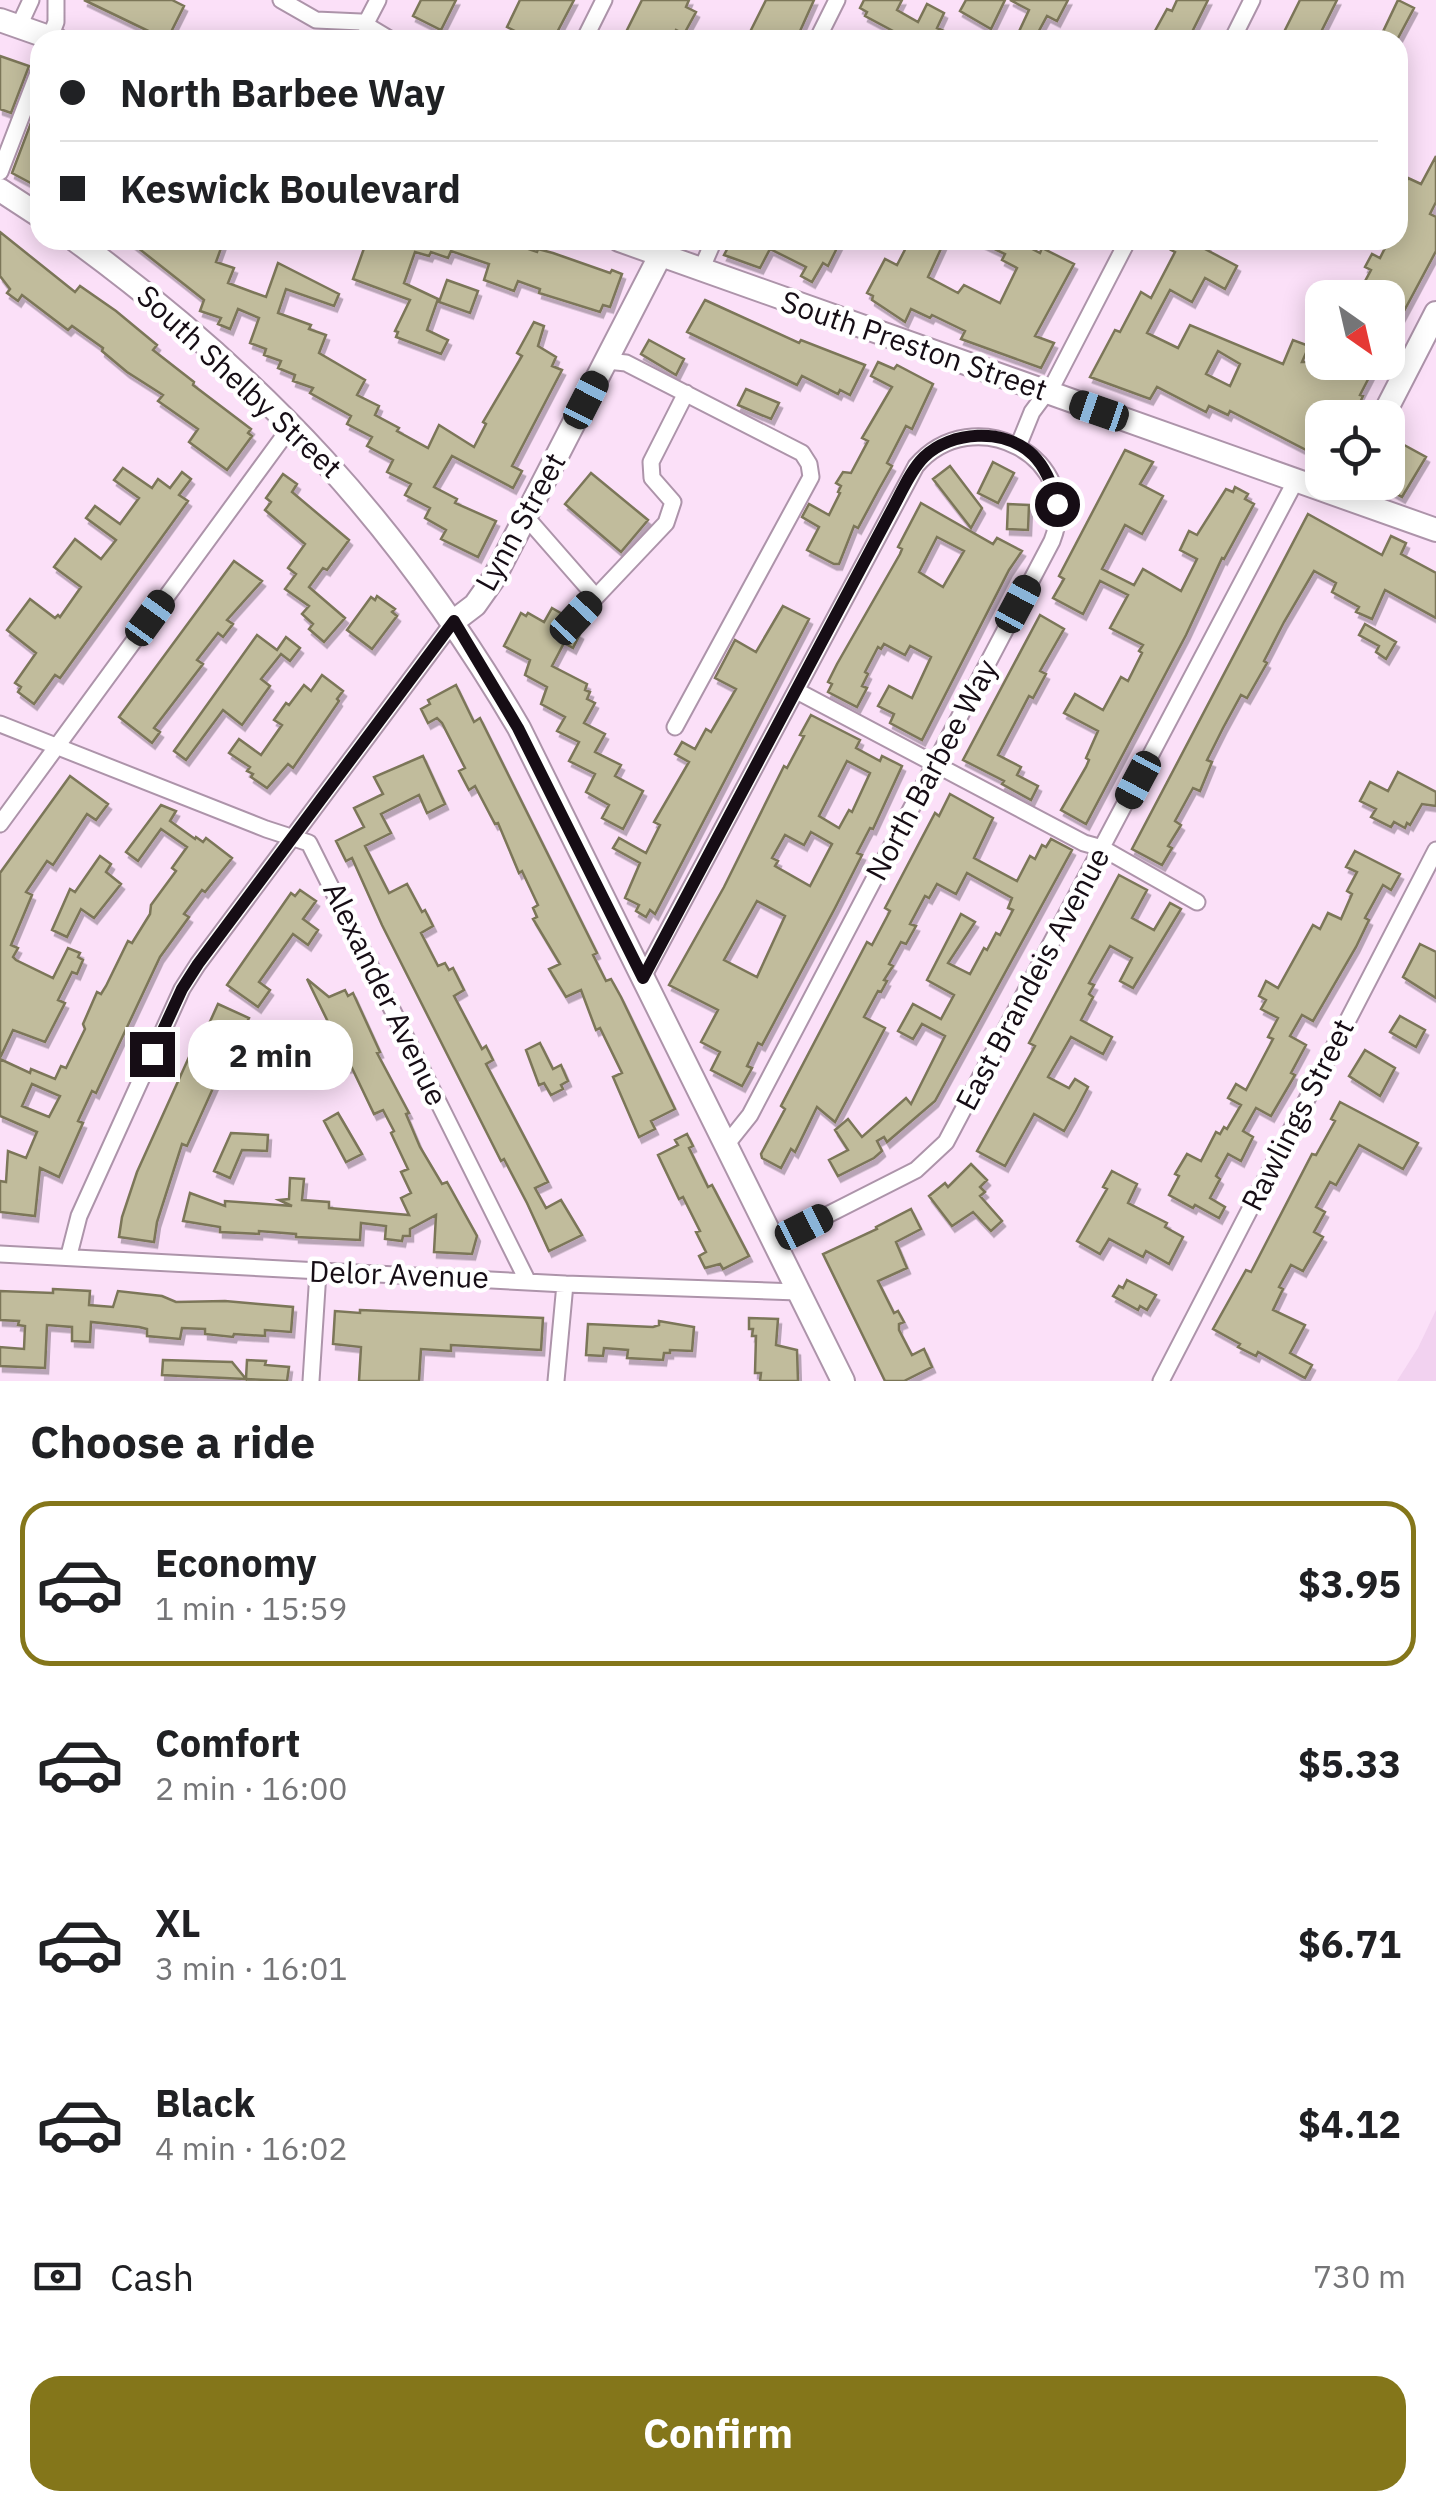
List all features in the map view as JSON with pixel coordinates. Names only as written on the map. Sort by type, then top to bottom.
[{"type":"main road","points":[[0,190],[30,210]]},
{"type":"main road","name":"South Shelby Street","points":[[88,250],[154,299],[292,424],[380,522],[454,621],[518,728],[843,1381]]},
{"type":"main road","name":"South Preston Street","points":[[649,250],[1305,482]]},
{"type":"main road","name":"Lynn Street","points":[[454,621],[475,605],[526,517],[661,254]]},
{"type":"main road","points":[[1391,400],[1436,314]]},
{"type":"main road","name":"South Preston Street","points":[[1370,500],[1436,530]]},
{"type":"street","points":[[9,23],[31,0]]},
{"type":"street","points":[[54,30],[56,0]]},
{"type":"street","points":[[281,0],[316,20],[365,24],[375,30]]},
{"type":"street","points":[[365,24],[378,0]]},
{"type":"street","points":[[589,30],[604,0]]},
{"type":"street","points":[[822,30],[837,0]]},
{"type":"street","points":[[1237,30],[1252,0]]},
{"type":"street","points":[[0,172],[30,94]]},
{"type":"street","points":[[700,270],[709,250]]},
{"type":"street","points":[[643,978],[895,504],[925,456],[940,445],[968,436],[1018,444],[1032,412],[1056,381],[1123,250]]},
{"type":"street","points":[[607,361],[626,364],[686,393],[802,453],[809,464],[811,477],[675,727]]},
{"type":"street","points":[[576,618],[666,523],[673,502],[652,478],[651,462],[686,393]]},
{"type":"street","points":[[0,824],[292,424]]},
{"type":"street","name":"North Barbee Way","points":[[726,1145],[750,1115],[1056,532],[1054,492],[1034,456],[1018,444]]},
{"type":"street","name":"East Brandeis Avenue","points":[[774,1242],[916,1170],[946,1142],[1296,480]]},
{"type":"street","points":[[526,517],[596,597]]},
{"type":"street","points":[[69,1256],[79,1216],[182,989],[454,621]]},
{"type":"street","points":[[797,691],[1084,843],[1102,848],[1197,902]]},
{"type":"street","name":"Alexander Avenue","points":[[0,724],[308,843],[527,1280]]},
{"type":"street","name":"Rawlings Street","points":[[1161,1381],[1436,850]]},
{"type":"street","name":"Delor Avenue","points":[[0,1254],[566,1284],[798,1292]]},
{"type":"street","points":[[311,1381],[318,1272]]},
{"type":"street","points":[[556,1381],[566,1284]]},
{"type":"shaded area","points":[[1436,1310],[1436,1381],[1397,1381],[1418,1348]]},
{"type":"building","points":[[84,0],[172,0],[184,6],[172,30],[146,30]]},
{"type":"building","points":[[421,0],[456,0],[441,30],[413,16]]},
{"type":"building","points":[[520,0],[574,0],[558,30],[507,27]]},
{"type":"building","points":[[642,0],[689,0],[686,7],[696,12],[686,30],[627,30]]},
{"type":"building","points":[[766,0],[814,0],[800,30],[751,30]]},
{"type":"building","points":[[864,0],[902,0],[897,10],[918,22],[927,4],[944,13],[937,28],[942,30],[891,30],[865,16],[867,12],[860,8]]},
{"type":"building","points":[[966,0],[1005,0],[991,29],[960,11]]},
{"type":"building","points":[[1010,0],[1068,0],[1057,21],[1047,16],[1039,30],[1020,30],[1029,10]]},
{"type":"building","points":[[1177,0],[1208,0],[1193,30],[1155,30],[1167,9],[1172,11]]},
{"type":"building","points":[[1300,0],[1337,0],[1322,30],[1285,30]]},
{"type":"building","points":[[1398,0],[1414,8],[1402,30],[1384,30]]},
{"type":"building","points":[[0,56],[29,66],[11,113],[0,109]]},
{"type":"building","points":[[30,125],[30,183],[12,173]]},
{"type":"building","points":[[1436,156],[1436,202],[1430,214],[1436,217],[1436,251],[1405,309],[1405,280],[1366,280],[1371,270],[1365,267],[1372,254],[1380,258],[1384,250],[1408,250],[1408,178],[1421,184]]},
{"type":"building","points":[[0,232],[75,292],[80,286],[116,311],[157,345],[153,350],[193,385],[251,429],[248,433],[252,436],[227,470],[189,442],[198,429],[158,401],[163,395],[127,372],[103,348],[72,326],[68,330],[22,295],[18,301],[7,293],[10,289],[0,276]]},
{"type":"building","points":[[141,250],[220,250],[216,262],[234,268],[228,283],[266,297],[278,263],[339,294],[334,306],[286,289],[278,313],[326,335],[319,353],[365,380],[357,395],[379,406],[375,415],[428,448],[439,425],[474,447],[486,424],[483,422],[522,356],[517,353],[534,322],[544,326],[538,346],[556,357],[552,366],[562,370],[512,466],[522,471],[513,488],[452,456],[434,487],[457,499],[455,503],[496,521],[478,557],[441,539],[446,530],[425,518],[430,508],[405,495],[411,484],[387,472],[393,460],[367,446],[372,437],[347,424],[351,416],[310,393],[313,388],[293,381],[295,375],[278,368],[281,361],[264,355],[266,349],[250,343],[259,318],[238,309],[230,329],[218,324],[221,318],[200,311],[204,300]]},
{"type":"building","points":[[363,250],[542,250],[622,274],[610,307],[603,305],[600,312],[539,293],[540,289],[518,281],[514,291],[484,280],[489,264],[451,251],[448,258],[415,252],[404,283],[438,299],[427,330],[448,340],[441,354],[396,337],[395,331],[410,300],[353,279]]},
{"type":"building","points":[[727,250],[769,250],[760,268],[724,255]]},
{"type":"building","points":[[772,250],[836,250],[828,266],[823,263],[812,282],[801,276],[806,267]]},
{"type":"building","points":[[905,250],[940,250],[928,277],[958,293],[964,285],[1000,303],[1017,268],[1002,260],[1005,254],[997,250],[1046,250],[1074,264],[1035,336],[1054,343],[1041,368],[961,339],[965,331],[932,315],[930,318],[911,309],[905,322],[872,300],[873,296],[867,293],[885,259],[897,265]]},
{"type":"building","points":[[1171,250],[1207,250],[1237,266],[1225,289],[1205,278],[1192,302],[1170,290],[1147,333],[1178,348],[1190,325],[1283,364],[1293,340],[1305,344],[1305,380],[1368,380],[1361,400],[1305,400],[1305,449],[1230,411],[1228,415],[1209,406],[1206,412],[1157,387],[1150,399],[1090,377],[1141,292],[1151,298],[1175,252]],"holes":[[[1218,351],[1240,364],[1230,386],[1206,374]]]},
{"type":"building","points":[[447,280],[478,291],[470,313],[439,302]]},
{"type":"building","points":[[705,300],[799,343],[801,340],[865,365],[850,395],[840,390],[838,394],[802,376],[797,385],[687,332]]},
{"type":"building","points":[[649,340],[684,359],[676,375],[641,354]]},
{"type":"building","points":[[878,362],[894,369],[897,365],[933,384],[912,429],[906,426],[887,463],[892,466],[858,528],[854,526],[839,564],[834,564],[807,550],[819,527],[802,517],[809,504],[829,515],[840,493],[841,486],[836,483],[843,472],[851,473],[868,441],[862,438],[892,387],[871,376]]},
{"type":"building","points":[[746,389],[779,403],[771,419],[738,405]]},
{"type":"building","points":[[1405,445],[1426,457],[1405,492]]},
{"type":"building","points":[[1125,450],[1153,462],[1140,484],[1163,496],[1142,534],[1125,525],[1102,569],[1134,585],[1143,569],[1181,591],[1197,559],[1180,550],[1189,531],[1197,535],[1226,489],[1233,492],[1235,487],[1248,494],[1245,499],[1254,504],[1222,558],[1086,824],[1061,810],[1086,767],[1098,731],[1064,713],[1075,694],[1103,710],[1121,677],[1128,681],[1143,645],[1110,628],[1128,595],[1100,581],[1083,614],[1053,598],[1064,579],[1059,576]]},
{"type":"building","points":[[993,462],[1014,473],[998,503],[978,493]]},
{"type":"building","points":[[950,466],[982,508],[971,528],[933,479]]},
{"type":"building","points":[[123,468],[152,488],[158,479],[170,488],[182,472],[191,479],[179,495],[188,501],[60,678],[55,675],[34,704],[18,692],[21,687],[15,683],[36,653],[7,630],[30,599],[55,618],[60,617],[81,587],[54,567],[75,539],[101,559],[116,540],[86,518],[95,506],[120,524],[139,498],[114,480]]},
{"type":"building","points":[[591,473],[648,520],[621,552],[565,504]]},
{"type":"building","points":[[283,474],[297,484],[292,492],[349,540],[309,587],[345,618],[324,642],[309,629],[313,624],[302,614],[309,606],[285,589],[296,574],[288,568],[305,544],[265,510],[271,502],[266,498]]},
{"type":"building","points":[[921,503],[993,544],[997,538],[1022,551],[922,740],[890,723],[894,714],[878,706],[889,686],[912,698],[931,657],[910,646],[905,655],[884,644],[881,649],[878,647],[865,672],[868,674],[862,686],[867,688],[857,707],[828,692],[832,684],[828,682],[837,664],[900,554],[902,549],[898,547]],"holes":[[[937,537],[964,551],[943,587],[919,572]]]},
{"type":"building","points":[[1008,504],[1029,505],[1028,530],[1007,529]]},
{"type":"building","points":[[1308,514],[1382,555],[1391,536],[1406,543],[1401,554],[1436,573],[1436,618],[1385,590],[1372,619],[1356,612],[1359,607],[1332,592],[1336,583],[1314,571],[1247,698],[1241,695],[1223,728],[1207,760],[1212,762],[1200,791],[1193,788],[1175,821],[1181,825],[1162,865],[1132,849]]},
{"type":"building","points":[[234,561],[262,581],[227,620],[233,624],[223,637],[218,633],[197,660],[203,664],[154,728],[160,732],[152,743],[119,717]]},
{"type":"building","points":[[377,596],[395,609],[392,612],[397,616],[372,649],[347,630],[371,597],[375,600]]},
{"type":"building","points":[[783,606],[809,619],[655,914],[650,910],[646,917],[636,911],[639,905],[625,898],[640,863],[613,848],[619,838],[646,853],[660,825],[654,822],[689,762],[675,754],[682,742],[695,749],[706,729],[711,732],[736,689],[715,678],[735,640],[756,652]]},
{"type":"building","points":[[552,608],[564,615],[560,623],[580,634],[573,648],[564,643],[552,666],[587,684],[587,699],[595,703],[584,723],[605,734],[595,752],[621,765],[615,776],[643,791],[623,829],[602,818],[609,805],[586,792],[595,774],[569,761],[579,742],[557,731],[565,717],[541,704],[547,687],[525,675],[530,660],[504,646],[521,613],[544,622]]},
{"type":"building","points":[[1040,615],[1064,629],[1040,671],[1046,674],[1033,698],[1029,696],[998,755],[1021,767],[1017,775],[1038,786],[1031,800],[963,760]]},
{"type":"building","points":[[1365,624],[1396,642],[1386,659],[1376,652],[1379,646],[1359,635]]},
{"type":"building","points":[[257,635],[277,650],[286,637],[300,648],[290,661],[281,654],[261,679],[270,686],[242,725],[223,710],[186,760],[174,751]]},
{"type":"building","points":[[322,675],[343,691],[339,701],[293,768],[288,764],[267,788],[251,777],[253,774],[247,771],[250,767],[229,753],[239,739],[261,755],[282,725],[274,720],[286,703],[289,705],[304,685],[311,691]]},
{"type":"building","points":[[456,685],[474,722],[480,718],[597,953],[593,955],[606,981],[611,979],[621,997],[675,1109],[651,1121],[655,1129],[639,1137],[613,1077],[622,1073],[600,1028],[596,1030],[581,990],[566,997],[549,969],[560,964],[533,919],[537,917],[533,908],[538,905],[522,871],[519,873],[498,823],[495,824],[475,786],[469,790],[459,771],[465,768],[442,723],[437,718],[428,723],[421,709],[430,704],[428,700]]},
{"type":"building","points":[[811,715],[860,740],[856,748],[880,761],[882,756],[902,766],[873,829],[870,828],[857,853],[862,855],[835,908],[762,1045],[758,1043],[747,1066],[752,1068],[742,1086],[711,1070],[720,1052],[701,1042],[718,1010],[669,985],[724,887],[784,766],[787,768],[804,736],[800,735]],"holes":[[[847,761],[870,773],[852,812],[849,810],[839,828],[819,816]],[[811,832],[832,844],[810,886],[775,866],[778,861],[772,858],[785,835],[804,845]],[[757,901],[785,916],[757,977],[724,960]]]},
{"type":"building","points":[[423,756],[445,804],[427,813],[419,795],[381,814],[391,833],[365,846],[389,893],[407,884],[422,912],[425,910],[433,926],[421,933],[438,966],[445,963],[449,970],[453,968],[464,990],[454,996],[482,1049],[486,1046],[493,1060],[486,1064],[548,1182],[535,1188],[546,1208],[561,1200],[582,1235],[549,1251],[382,925],[352,858],[346,861],[336,841],[364,827],[354,808],[383,794],[374,777]]},
{"type":"building","points":[[1398,772],[1436,792],[1436,806],[1422,804],[1405,828],[1394,822],[1391,827],[1371,817],[1376,809],[1360,801],[1370,782],[1388,791]]},
{"type":"building","points":[[70,776],[108,804],[96,820],[87,814],[53,865],[47,861],[26,892],[32,895],[11,945],[18,948],[13,957],[16,960],[53,978],[68,948],[80,953],[78,957],[83,960],[58,1000],[65,1003],[45,1042],[13,1030],[0,1058],[0,873]]},
{"type":"building","points":[[950,794],[993,818],[974,858],[1017,881],[1030,856],[1035,859],[1042,845],[1046,847],[1051,839],[1072,850],[935,1101],[887,1142],[884,1137],[877,1141],[882,1151],[874,1158],[838,1176],[829,1160],[848,1150],[835,1130],[848,1119],[862,1137],[906,1098],[911,1104],[945,1036],[922,1024],[913,1039],[898,1031],[913,1004],[941,1019],[954,995],[927,980],[961,914],[975,922],[948,963],[970,974],[984,948],[987,950],[996,933],[1000,935],[1013,910],[1008,908],[1012,898],[967,873],[956,894],[937,884],[929,898],[925,896],[910,924],[916,926],[906,944],[901,942],[889,964],[893,966],[884,980],[887,981],[864,1017],[885,1028],[835,1122],[817,1107],[795,1152],[791,1149],[781,1168],[761,1154],[785,1109],[781,1106],[867,942],[872,945],[890,911],[885,908],[935,813],[939,816]]},
{"type":"building","points":[[161,805],[176,811],[170,821],[195,839],[203,842],[206,838],[232,858],[184,914],[189,917],[160,957],[96,1093],[92,1091],[78,1121],[83,1123],[59,1177],[40,1168],[35,1216],[0,1212],[0,1181],[6,1182],[8,1151],[26,1158],[37,1132],[0,1116],[0,1059],[55,1079],[61,1066],[66,1068],[97,992],[101,994],[106,986],[128,941],[132,943],[187,847],[161,829],[138,861],[126,852]],"holes":[[[32,1084],[60,1096],[49,1117],[22,1106]]]},
{"type":"building","points":[[1355,851],[1400,874],[1391,890],[1383,885],[1365,918],[1369,920],[1356,947],[1313,1021],[1302,1015],[1290,1036],[1306,1045],[1291,1073],[1295,1075],[1271,1116],[1256,1108],[1243,1131],[1253,1137],[1241,1161],[1228,1154],[1216,1176],[1220,1179],[1210,1198],[1225,1207],[1219,1218],[1195,1205],[1193,1208],[1169,1195],[1179,1176],[1175,1174],[1187,1154],[1201,1161],[1216,1132],[1227,1129],[1241,1105],[1228,1098],[1236,1084],[1246,1090],[1273,1039],[1268,1037],[1278,1018],[1261,1009],[1266,1000],[1259,996],[1266,981],[1278,988],[1313,925],[1320,929],[1328,913],[1341,919],[1352,894],[1347,891],[1357,872],[1346,867]]},
{"type":"building","points":[[100,856],[111,864],[106,872],[121,884],[94,918],[81,909],[67,937],[52,930],[70,889],[75,892]]},
{"type":"building","points":[[1119,875],[1147,890],[1132,918],[1154,930],[1170,903],[1181,909],[1133,988],[1120,981],[1132,958],[1110,946],[1089,983],[1094,985],[1089,994],[1093,997],[1081,1020],[1112,1037],[1103,1054],[1071,1037],[1048,1077],[1069,1088],[1075,1079],[1088,1087],[1064,1131],[1034,1114],[1005,1166],[977,1151],[1035,1046],[1029,1043]]},
{"type":"building","points":[[300,890],[316,901],[303,919],[318,930],[308,945],[293,934],[259,982],[270,990],[258,1007],[227,985],[291,893],[295,896]]},
{"type":"building","points":[[1420,944],[1436,952],[1436,998],[1403,977]]},
{"type":"building","points":[[307,979],[329,997],[345,990],[348,996],[353,993],[380,1052],[377,1053],[409,1113],[406,1114],[420,1147],[442,1184],[447,1182],[477,1236],[472,1254],[434,1252],[436,1215],[410,1229],[410,1236],[403,1236],[402,1241],[385,1239],[386,1226],[361,1223],[360,1240],[259,1231],[220,1232],[220,1227],[183,1221],[190,1193],[225,1206],[225,1201],[292,1206],[279,1200],[289,1199],[290,1178],[304,1179],[302,1200],[329,1202],[329,1208],[409,1215],[401,1198],[411,1193],[401,1172],[408,1169],[391,1133],[394,1131],[383,1110],[374,1114],[351,1066],[348,1067],[328,1034],[333,1032]]},
{"type":"building","points":[[218,1004],[249,1018],[240,1036],[237,1035],[187,1146],[182,1144],[154,1242],[119,1237],[137,1172],[199,1035],[203,1037]]},
{"type":"building","points":[[1400,1016],[1425,1030],[1416,1047],[1390,1032]]},
{"type":"building","points":[[540,1043],[553,1069],[561,1065],[568,1081],[551,1095],[544,1083],[539,1085],[526,1050]]},
{"type":"building","points":[[1365,1050],[1395,1068],[1380,1096],[1349,1076]]},
{"type":"building","points":[[1340,1102],[1418,1143],[1403,1169],[1359,1145],[1336,1185],[1330,1182],[1316,1207],[1325,1212],[1314,1232],[1323,1237],[1303,1271],[1291,1265],[1273,1310],[1305,1325],[1290,1353],[1312,1365],[1305,1378],[1258,1352],[1256,1356],[1238,1347],[1240,1344],[1213,1329],[1246,1270],[1251,1272],[1312,1154],[1316,1155],[1335,1121],[1331,1119]]},
{"type":"building","points":[[338,1113],[362,1154],[346,1162],[324,1121]]},
{"type":"building","points":[[231,1133],[268,1135],[267,1151],[242,1150],[230,1178],[214,1171]]},
{"type":"building","points":[[687,1134],[693,1146],[689,1148],[708,1187],[712,1185],[749,1256],[723,1269],[720,1264],[705,1268],[699,1256],[706,1252],[696,1232],[700,1231],[658,1155],[678,1145],[675,1140]]},
{"type":"building","points":[[971,1164],[987,1180],[980,1187],[985,1192],[980,1196],[1002,1221],[991,1231],[973,1212],[952,1226],[929,1196],[945,1183],[948,1187]]},
{"type":"building","points":[[1112,1171],[1137,1184],[1128,1203],[1167,1223],[1165,1227],[1183,1237],[1169,1264],[1146,1251],[1143,1257],[1109,1239],[1100,1254],[1077,1241],[1107,1189],[1103,1187]]},
{"type":"building","points":[[911,1209],[921,1229],[896,1242],[907,1268],[878,1281],[894,1313],[898,1311],[904,1322],[899,1324],[899,1330],[912,1355],[924,1349],[932,1367],[904,1381],[885,1381],[823,1254]]},
{"type":"building","points":[[1127,1280],[1156,1295],[1147,1310],[1140,1306],[1138,1310],[1113,1296]]},
{"type":"building","points":[[53,1289],[90,1291],[89,1305],[113,1307],[118,1291],[162,1296],[176,1302],[225,1301],[293,1307],[291,1332],[265,1330],[265,1336],[233,1337],[205,1334],[205,1329],[182,1328],[180,1339],[147,1336],[147,1329],[139,1327],[91,1322],[90,1342],[72,1341],[72,1327],[47,1325],[45,1368],[0,1366],[0,1347],[24,1349],[25,1326],[18,1325],[19,1321],[0,1320],[0,1291],[53,1293]]},
{"type":"building","points":[[335,1311],[543,1318],[541,1350],[451,1345],[451,1351],[421,1349],[419,1381],[359,1381],[361,1347],[333,1344]]},
{"type":"building","points":[[749,1318],[778,1319],[776,1345],[797,1350],[798,1381],[760,1381],[761,1373],[755,1373],[756,1336],[749,1329]]},
{"type":"building","points":[[659,1321],[694,1327],[692,1351],[670,1350],[664,1353],[663,1360],[627,1358],[628,1350],[604,1348],[603,1356],[586,1355],[588,1324],[653,1327]]},
{"type":"building","points":[[163,1360],[232,1362],[246,1379],[247,1360],[289,1367],[287,1381],[162,1375]]},
{"type":"route","points":[[152,1054],[198,964],[454,621],[518,728],[643,978],[916,466],[940,445],[968,436],[1018,444],[1034,456],[1045,472],[1057,504]]}]
